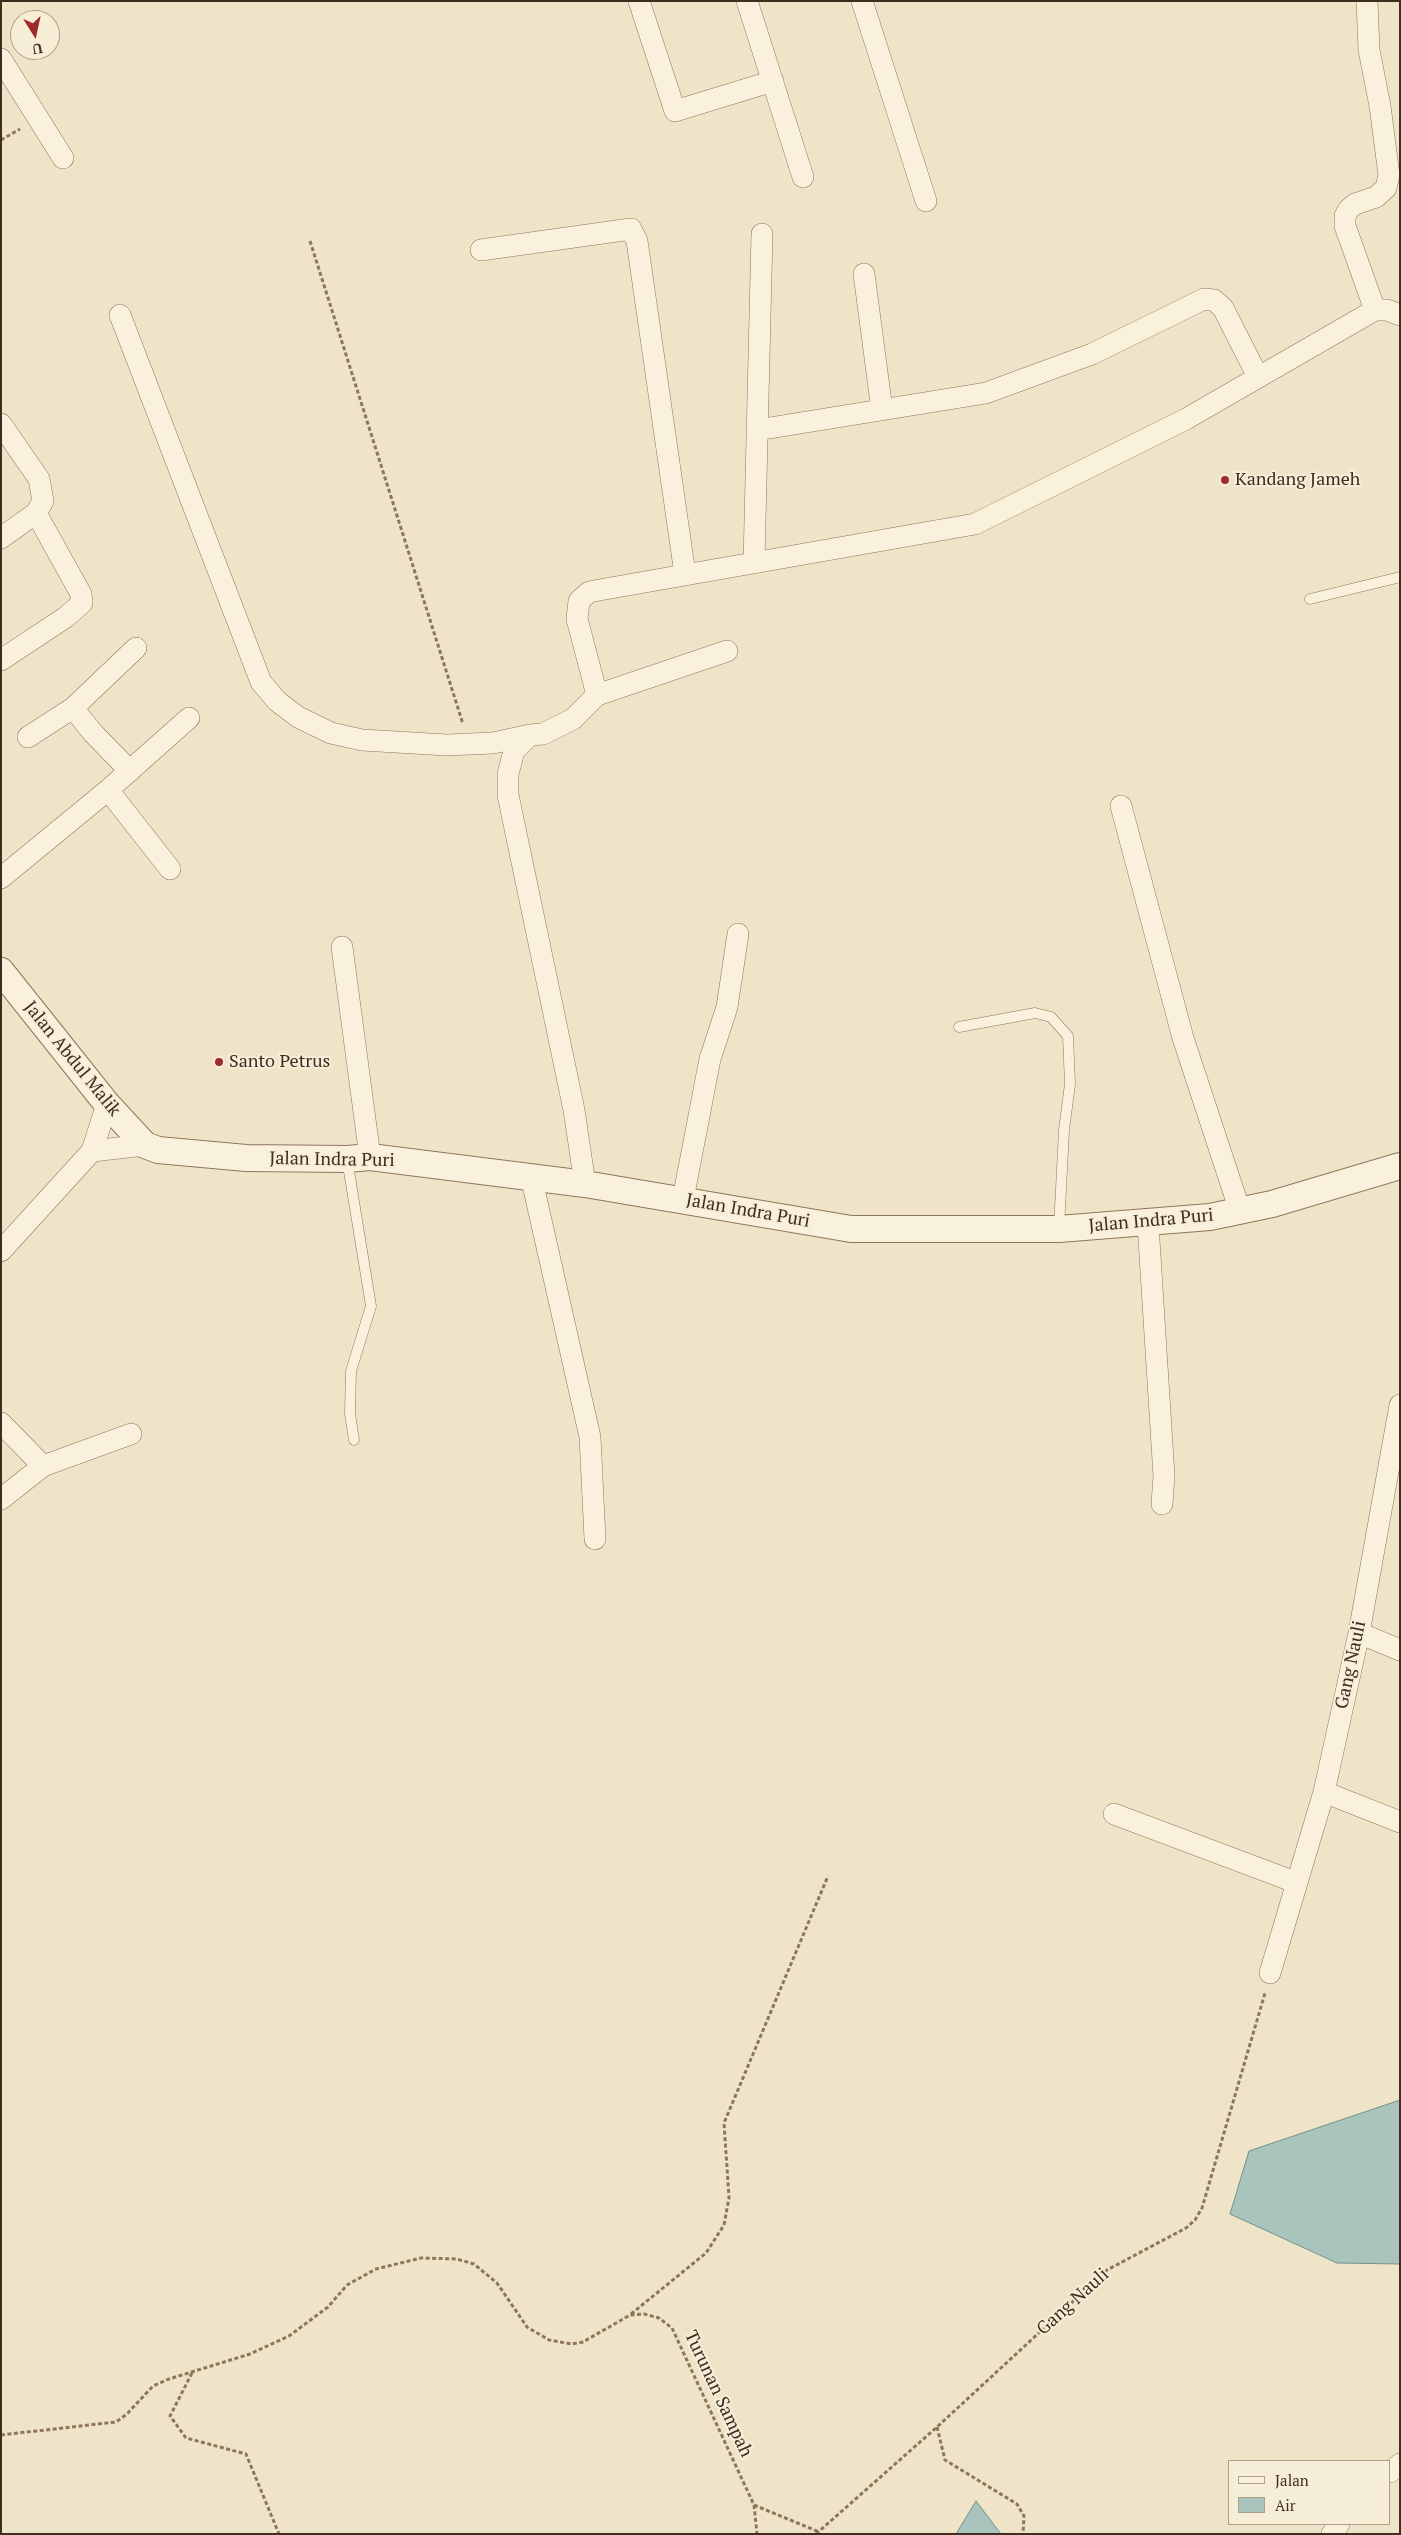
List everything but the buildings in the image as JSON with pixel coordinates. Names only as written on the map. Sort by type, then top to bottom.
[{"type":"street","points":[[639,1],[675,111],[772,82]]},
{"type":"street","points":[[747,1],[803,176]]},
{"type":"street","points":[[862,1],[926,201]]},
{"type":"street","points":[[1367,1],[1369,50],[1381,114],[1389,175],[1386,188],[1376,197],[1355,204],[1349,209],[1345,216],[1345,226],[1376,310]]},
{"type":"street","points":[[1,59],[63,158]]},
{"type":"street","points":[[481,250],[631,229],[637,241],[685,574]]},
{"type":"street","points":[[754,562],[762,234]]},
{"type":"street","points":[[864,274],[882,410]]},
{"type":"street","points":[[757,430],[986,393],[1092,354],[1204,299],[1214,300],[1223,308],[1258,377]]},
{"type":"street","points":[[597,695],[577,619],[579,601],[590,592],[975,524],[1186,418],[1376,310],[1388,310],[1400,316]]},
{"type":"street","points":[[120,315],[260,682],[277,700],[298,717],[331,733],[362,740],[396,744],[493,743],[542,734],[573,718],[597,695],[727,651]]},
{"type":"street","points":[[1,424],[38,479],[43,501],[36,513],[1,538]]},
{"type":"street","points":[[1,660],[66,617],[82,603],[81,594],[36,513]]},
{"type":"street","points":[[28,736],[73,708],[136,648]]},
{"type":"street","points":[[73,708],[130,771]]},
{"type":"street","points":[[1,878],[108,790],[190,718]]},
{"type":"street","points":[[530,735],[514,751],[508,774],[508,795],[574,1110],[586,1184]]},
{"type":"street","points":[[108,790],[170,869]]},
{"type":"street","points":[[1121,806],[1183,1038],[1240,1212]]},
{"type":"street","points":[[683,1199],[710,1060],[727,1007],[738,934]]},
{"type":"street","points":[[342,947],[359,1158]]},
{"type":"street","name":"Jalan Abdul Malik","points":[[1,971],[107,1104],[145,1146]]},
{"type":"street","points":[[1,1251],[92,1151],[107,1104]]},
{"type":"street","name":"Jalan Indra Puri","points":[[92,1151],[145,1146],[158,1150],[246,1158],[359,1158],[531,1176],[586,1184],[683,1199],[851,1230],[1059,1229],[1148,1224],[1210,1217],[1240,1212],[1400,1166]]},
{"type":"street","points":[[531,1176],[590,1437],[595,1539]]},
{"type":"street","points":[[1148,1224],[1164,1476],[1162,1504]]},
{"type":"street","name":"Gang Nauli","points":[[1270,1973],[1324,1792],[1358,1633],[1400,1404]]},
{"type":"street","points":[[1,1423],[44,1466]]},
{"type":"street","points":[[1,1499],[44,1466],[131,1434]]},
{"type":"street","points":[[1358,1633],[1400,1650]]},
{"type":"street","points":[[1324,1792],[1400,1822]]},
{"type":"street","points":[[1114,1814],[1296,1882]]},
{"type":"lane","points":[[1310,599],[1400,577]]},
{"type":"lane","points":[[959,1026],[1035,1013],[1051,1017],[1068,1036],[1070,1084],[1064,1130],[1059,1229]]},
{"type":"lane","points":[[354,1440],[350,1414],[351,1371],[371,1306],[359,1158]]},
{"type":"path","points":[[310,241],[470,744]]},
{"type":"path","points":[[1,2435],[116,2422],[127,2414],[153,2386],[169,2378],[192,2373],[250,2354],[289,2336],[328,2306],[347,2285],[369,2272],[390,2264],[421,2258],[457,2260],[474,2264],[497,2284],[527,2327],[549,2340],[572,2344],[583,2342],[630,2315],[706,2253],[724,2225],[729,2198],[724,2123],[732,2099],[828,1876]]},
{"type":"path","name":"Gang Nauli","points":[[818,2533],[937,2427],[1107,2270],[1186,2228],[1195,2220],[1202,2208],[1270,1973]]},
{"type":"path","name":"Turunan Sampah","points":[[630,2315],[644,2314],[659,2318],[672,2328],[754,2505],[757,2534]]},
{"type":"path","points":[[192,2373],[170,2416],[186,2438],[246,2454],[279,2534]]},
{"type":"path","points":[[937,2427],[945,2460],[1017,2504],[1024,2516],[1023,2534]]},
{"type":"path","points":[[754,2505],[818,2533]]},
{"type":"water","points":[[1400,2100],[1400,2264],[1337,2263],[1230,2214],[1249,2151]]},
{"type":"water","points":[[976,2501],[1001,2534],[956,2534]]},
{"type":"place","name":"Kandang Jameh","points":[[1225,480]]},
{"type":"place","name":"Santo Petrus","points":[[219,1062]]}]
